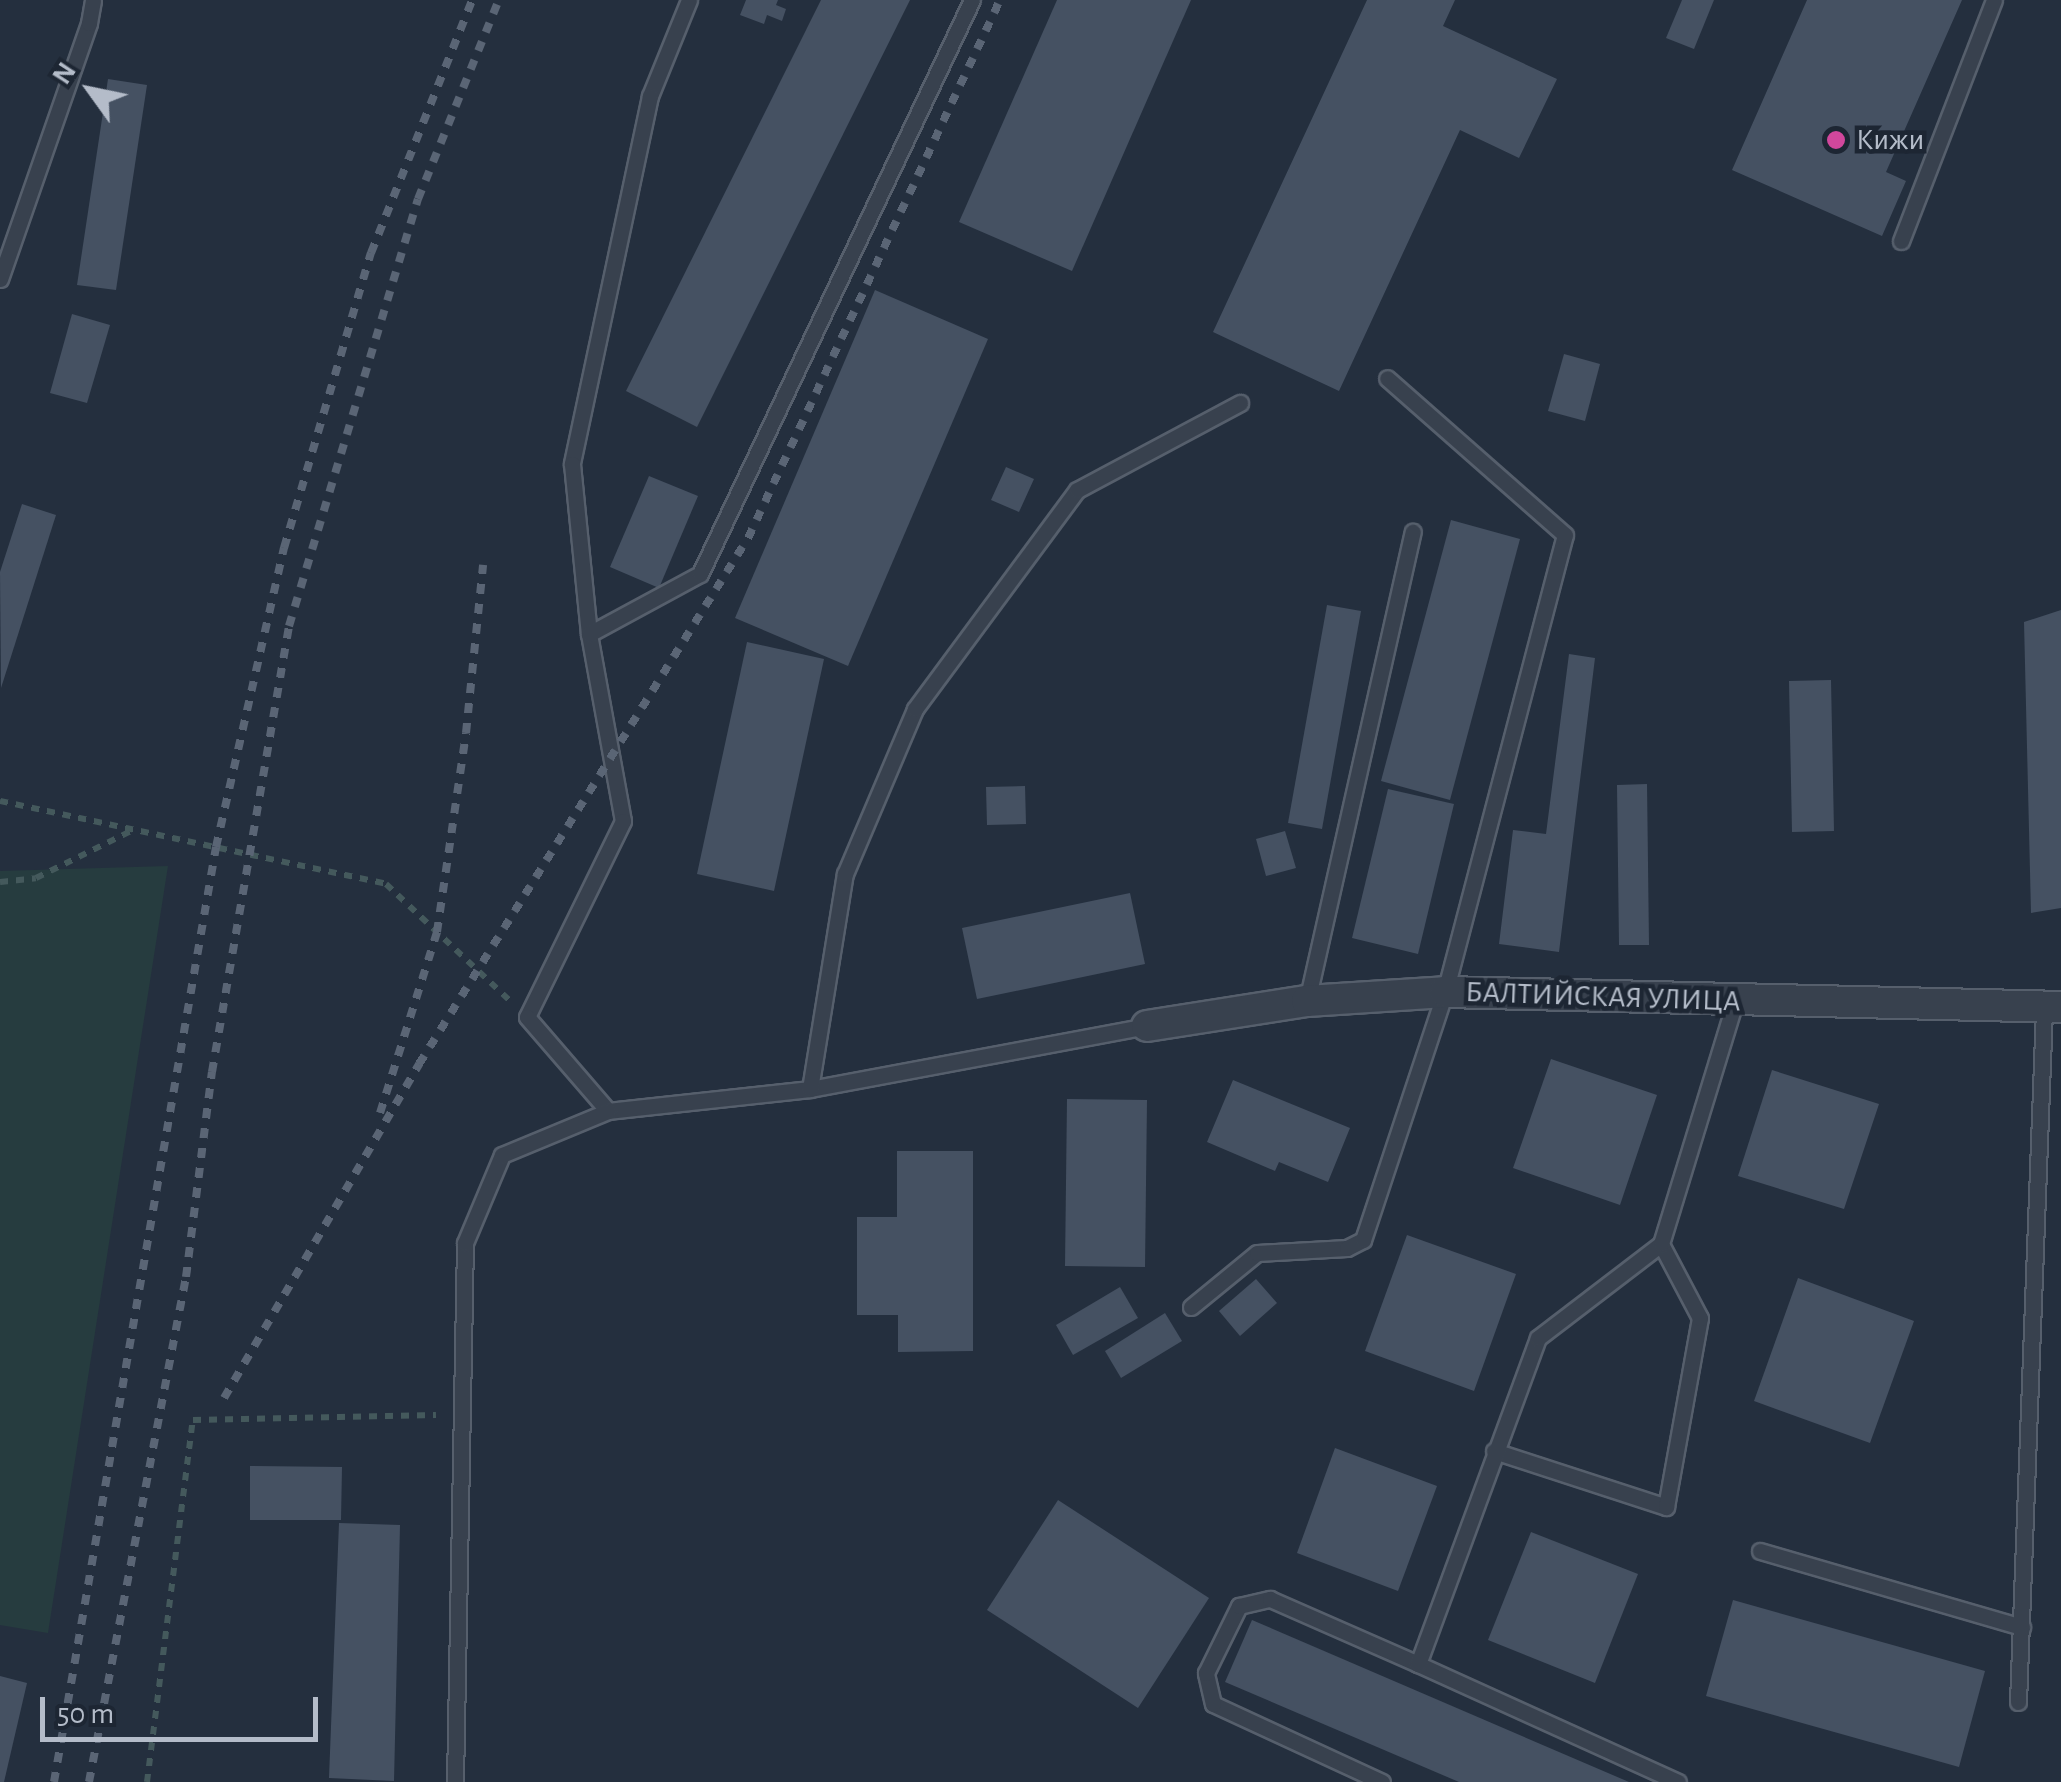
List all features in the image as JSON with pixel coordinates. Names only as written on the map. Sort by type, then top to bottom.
[{"type":"street","name":"БАЛТИЙСКАЯ УЛИЦА","points":[[1148,1026],[1307,1000],[1446,992],[2052,1008]]},
{"type":"lane","points":[[0,278],[89,23],[93,0]]},
{"type":"lane","points":[[608,1111],[527,1018],[623,821],[589,634],[572,464],[650,96],[689,0]]},
{"type":"lane","points":[[589,634],[700,574],[972,0]]},
{"type":"lane","points":[[1901,241],[1994,0]]},
{"type":"lane","points":[[1191,1307],[1257,1253],[1347,1248],[1364,1240],[1446,992],[1565,535],[1387,378]]},
{"type":"lane","points":[[810,1090],[845,874],[915,709],[1077,490],[1240,403]]},
{"type":"lane","points":[[1307,1000],[1413,532]]},
{"type":"lane","points":[[1418,1664],[1538,1338],[1661,1244],[1735,1002]]},
{"type":"lane","points":[[2018,1702],[2052,1008]]},
{"type":"lane","points":[[454,1782],[464,1243],[502,1155],[608,1111],[810,1090],[1148,1026]]},
{"type":"lane","points":[[1494,1451],[1666,1508],[1700,1318],[1661,1244]]},
{"type":"lane","points":[[1760,1551],[2022,1627]]},
{"type":"lane","points":[[1382,1782],[1214,1704],[1206,1673],[1240,1606],[1270,1599],[1678,1782]]},
{"type":"path","points":[[0,801],[386,884],[527,1018]]},
{"type":"path","points":[[0,882],[36,878],[134,830]]},
{"type":"path","points":[[147,1782],[194,1420],[462,1415]]},
{"type":"green space","points":[[168,866],[48,1633],[0,1625],[0,871]]},
{"type":"building","points":[[746,0],[778,0],[776,5],[786,9],[782,21],[767,15],[764,24],[740,15]]},
{"type":"building","points":[[821,0],[910,0],[697,427],[626,391]]},
{"type":"building","points":[[1057,0],[1191,0],[1072,271],[959,222]]},
{"type":"building","points":[[1367,0],[1455,0],[1443,26],[1557,79],[1519,158],[1460,130],[1339,391],[1213,332]]},
{"type":"building","points":[[1682,0],[1714,0],[1694,49],[1666,38]]},
{"type":"building","points":[[1807,0],[1962,0],[1886,172],[1906,181],[1882,236],[1732,170]]},
{"type":"building","points":[[108,79],[147,85],[116,290],[77,285]]},
{"type":"building","points":[[875,290],[988,339],[848,666],[735,618]]},
{"type":"building","points":[[72,314],[110,325],[87,403],[50,393]]},
{"type":"building","points":[[1564,354],[1600,364],[1585,421],[1548,411]]},
{"type":"building","points":[[1006,467],[1034,479],[1019,512],[991,500]]},
{"type":"building","points":[[649,476],[698,496],[659,588],[610,567]]},
{"type":"building","points":[[22,504],[56,515],[1,688],[0,572]]},
{"type":"building","points":[[1451,520],[1520,539],[1450,800],[1381,781]]},
{"type":"building","points":[[1327,605],[1361,611],[1322,829],[1288,823]]},
{"type":"building","points":[[2061,610],[2061,908],[2031,913],[2024,622]]},
{"type":"building","points":[[747,642],[824,659],[774,891],[697,874]]},
{"type":"building","points":[[1569,654],[1595,658],[1559,952],[1499,944],[1513,830],[1546,834]]},
{"type":"building","points":[[1831,680],[1834,831],[1792,832],[1789,681]]},
{"type":"building","points":[[1647,784],[1649,945],[1619,945],[1617,785]]},
{"type":"building","points":[[1025,786],[1026,824],[987,825],[986,787]]},
{"type":"building","points":[[1388,789],[1454,804],[1418,954],[1352,938]]},
{"type":"building","points":[[1285,831],[1296,868],[1266,876],[1256,839]]},
{"type":"building","points":[[1130,893],[1145,964],[977,999],[962,928]]},
{"type":"building","points":[[1551,1059],[1657,1095],[1620,1205],[1513,1168]]},
{"type":"building","points":[[1772,1070],[1879,1104],[1844,1209],[1738,1176]]},
{"type":"building","points":[[1233,1080],[1350,1128],[1328,1182],[1279,1162],[1275,1171],[1207,1142]]},
{"type":"building","points":[[1067,1099],[1147,1100],[1145,1267],[1065,1266]]},
{"type":"building","points":[[897,1151],[973,1151],[973,1351],[898,1352],[898,1315],[857,1315],[857,1217],[897,1217]]},
{"type":"building","points":[[1407,1235],[1516,1274],[1474,1391],[1365,1351]]},
{"type":"building","points":[[1798,1278],[1914,1321],[1870,1443],[1754,1401]]},
{"type":"building","points":[[1256,1279],[1277,1303],[1240,1336],[1219,1311]]},
{"type":"building","points":[[1120,1287],[1138,1318],[1073,1355],[1056,1325]]},
{"type":"building","points":[[1165,1313],[1182,1341],[1121,1378],[1105,1351]]},
{"type":"building","points":[[1335,1448],[1437,1486],[1398,1591],[1297,1553]]},
{"type":"building","points":[[250,1466],[342,1467],[341,1520],[250,1520]]},
{"type":"building","points":[[1058,1500],[1209,1598],[1138,1708],[987,1610]]},
{"type":"building","points":[[339,1523],[400,1525],[394,1781],[329,1778]]},
{"type":"building","points":[[1531,1532],[1638,1574],[1595,1683],[1488,1640]]},
{"type":"building","points":[[1733,1600],[1985,1671],[1959,1767],[1706,1696]]},
{"type":"building","points":[[1252,1620],[1629,1782],[1459,1782],[1225,1682]]},
{"type":"building","points":[[0,1676],[27,1683],[4,1782],[0,1782]]},
{"type":"railway","points":[[54,1782],[216,847],[284,548],[371,253],[472,0]]},
{"type":"railway","points":[[89,1782],[186,1277],[212,1072],[289,626],[418,199],[499,0]]},
{"type":"railway","points":[[224,1398],[419,1064],[748,538],[1000,0]]},
{"type":"railway","points":[[380,1113],[437,932],[466,733],[483,565]]},
{"type":"place","name":"Кижи","points":[[1836,140]]}]
